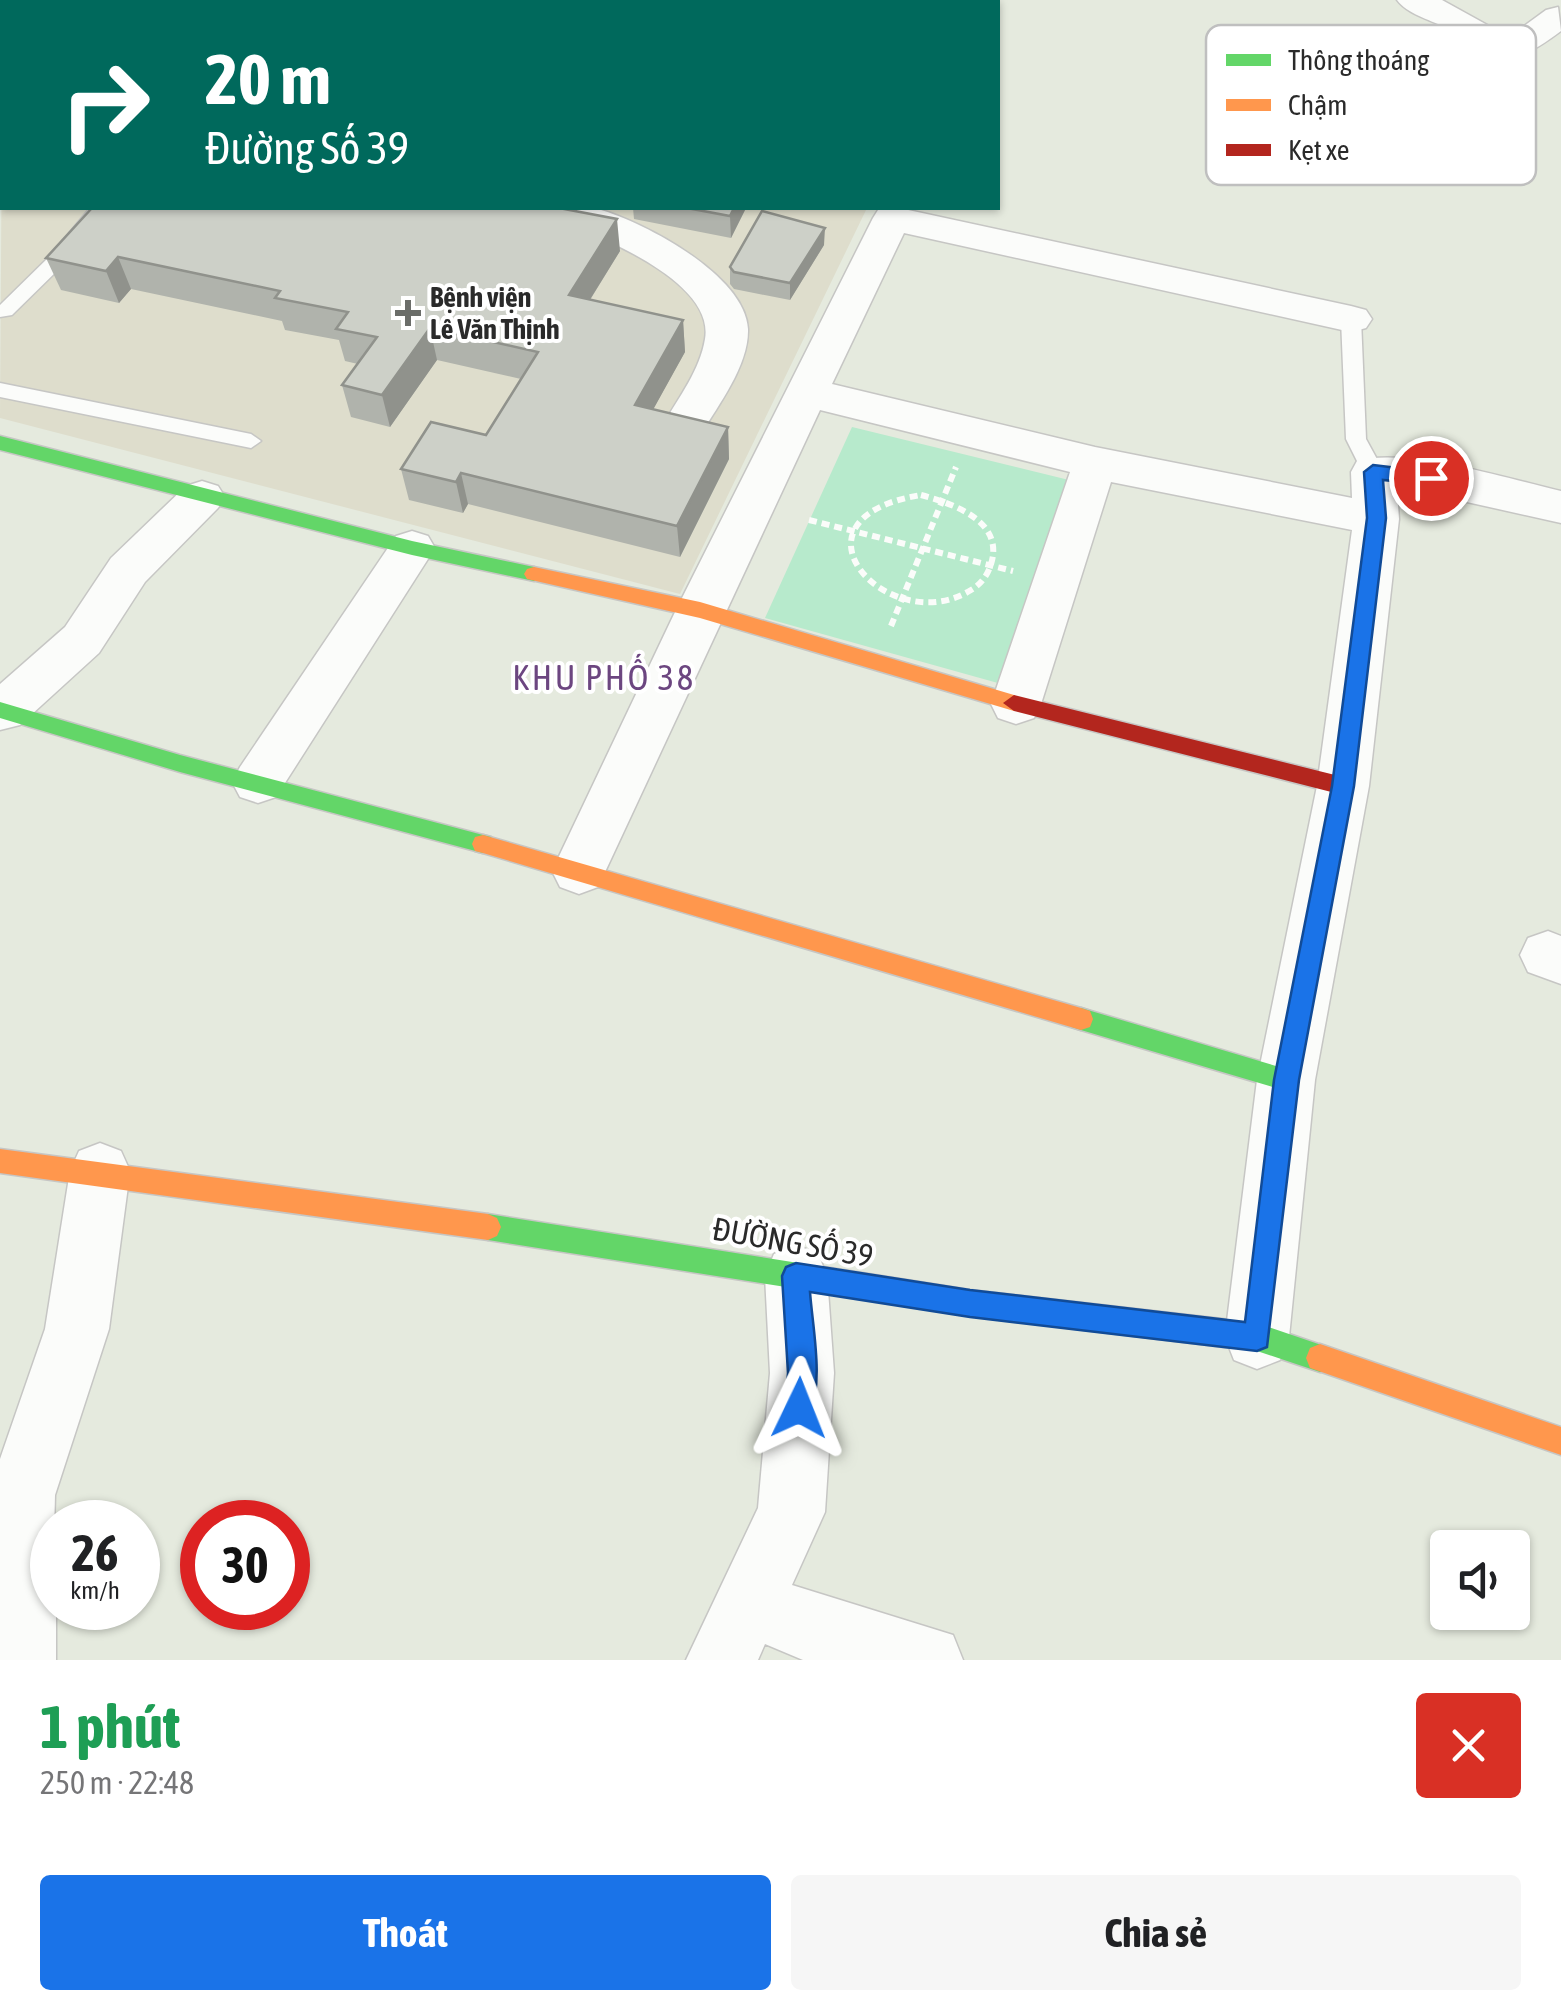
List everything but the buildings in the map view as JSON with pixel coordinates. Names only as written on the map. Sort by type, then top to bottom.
[{"type":"street","points":[[1414,0],[1465,25]]},
{"type":"street","points":[[1536,33],[1561,18]]},
{"type":"street","points":[[564,210],[589,216],[632,236],[684,271],[715,298],[728,321],[726,346],[686,424]]},
{"type":"street","points":[[580,871],[700,610],[892,218],[1351,320]]},
{"type":"street","points":[[807,392],[1095,463],[1375,495],[1431,478],[1561,506]]},
{"type":"street","points":[[0,443],[202,498],[700,610],[1016,704],[1343,786]]},
{"type":"street","points":[[1016,704],[1095,463]]},
{"type":"street","points":[[1257,1337],[1286,1080],[1343,786],[1375,495]]},
{"type":"street","points":[[1,711],[82,640],[128,570],[202,498]]},
{"type":"street","points":[[258,782],[412,548]]},
{"type":"street","points":[[1,711],[126,751],[258,782],[580,871],[1286,1080]]},
{"type":"street","name":"ĐƯỜNG SỐ 39","points":[[0,1160],[619,1244],[970,1303],[1257,1337],[1561,1441]]},
{"type":"street","points":[[21,1660],[21,1495],[77,1329],[100,1171]]},
{"type":"street","points":[[796,1276],[802,1373],[791,1512],[735,1631],[814,1628],[928,1660]]},
{"type":"lane","points":[[2,316],[97,210]]},
{"type":"lane","points":[[1351,320],[1356,439],[1375,495]]},
{"type":"lane","points":[[0,390],[252,441]]},
{"type":"path","points":[[888,633],[962,454]]},
{"type":"path","points":[[898,497],[944,498],[964,506],[992,533],[996,549],[983,580],[968,592],[926,601],[903,598],[874,585],[854,564],[849,548],[861,516],[898,497]]},
{"type":"path","points":[[809,520],[1023,574]]},
{"type":"shaded area","name":"Bệnh viện Lê Văn Thịnh","points":[[1,210],[866,210],[680,594],[0,418]]},
{"type":"green space","points":[[852,427],[1069,480],[1005,685],[765,618]]},
{"type":"traffic: fast","points":[[0,443],[412,548],[534,574]]},
{"type":"traffic: fast","points":[[0,710],[180,764],[483,844]]},
{"type":"traffic: fast","points":[[1081,1019],[1286,1080]]},
{"type":"traffic: fast","points":[[488,1227],[970,1303],[1257,1337],[1320,1358]]},
{"type":"traffic: slow","points":[[534,574],[700,610],[1014,703]]},
{"type":"traffic: slow","points":[[483,844],[1081,1019]]},
{"type":"traffic: slow","points":[[0,1161],[488,1227]]},
{"type":"traffic: slow","points":[[1320,1358],[1561,1441]]},
{"type":"traffic: jam","points":[[1014,703],[1343,786]]},
{"type":"place","name":"Bệnh viện Lê Văn Thịnh","points":[[408,313]]},
{"type":"district","name":"KHU PHỐ 38","points":[[604,677]]},
{"type":"route","points":[[799,1408],[802,1373],[796,1276],[970,1303],[1257,1337],[1286,1080],[1343,786],[1376,518],[1373,472],[1431,478]]}]
